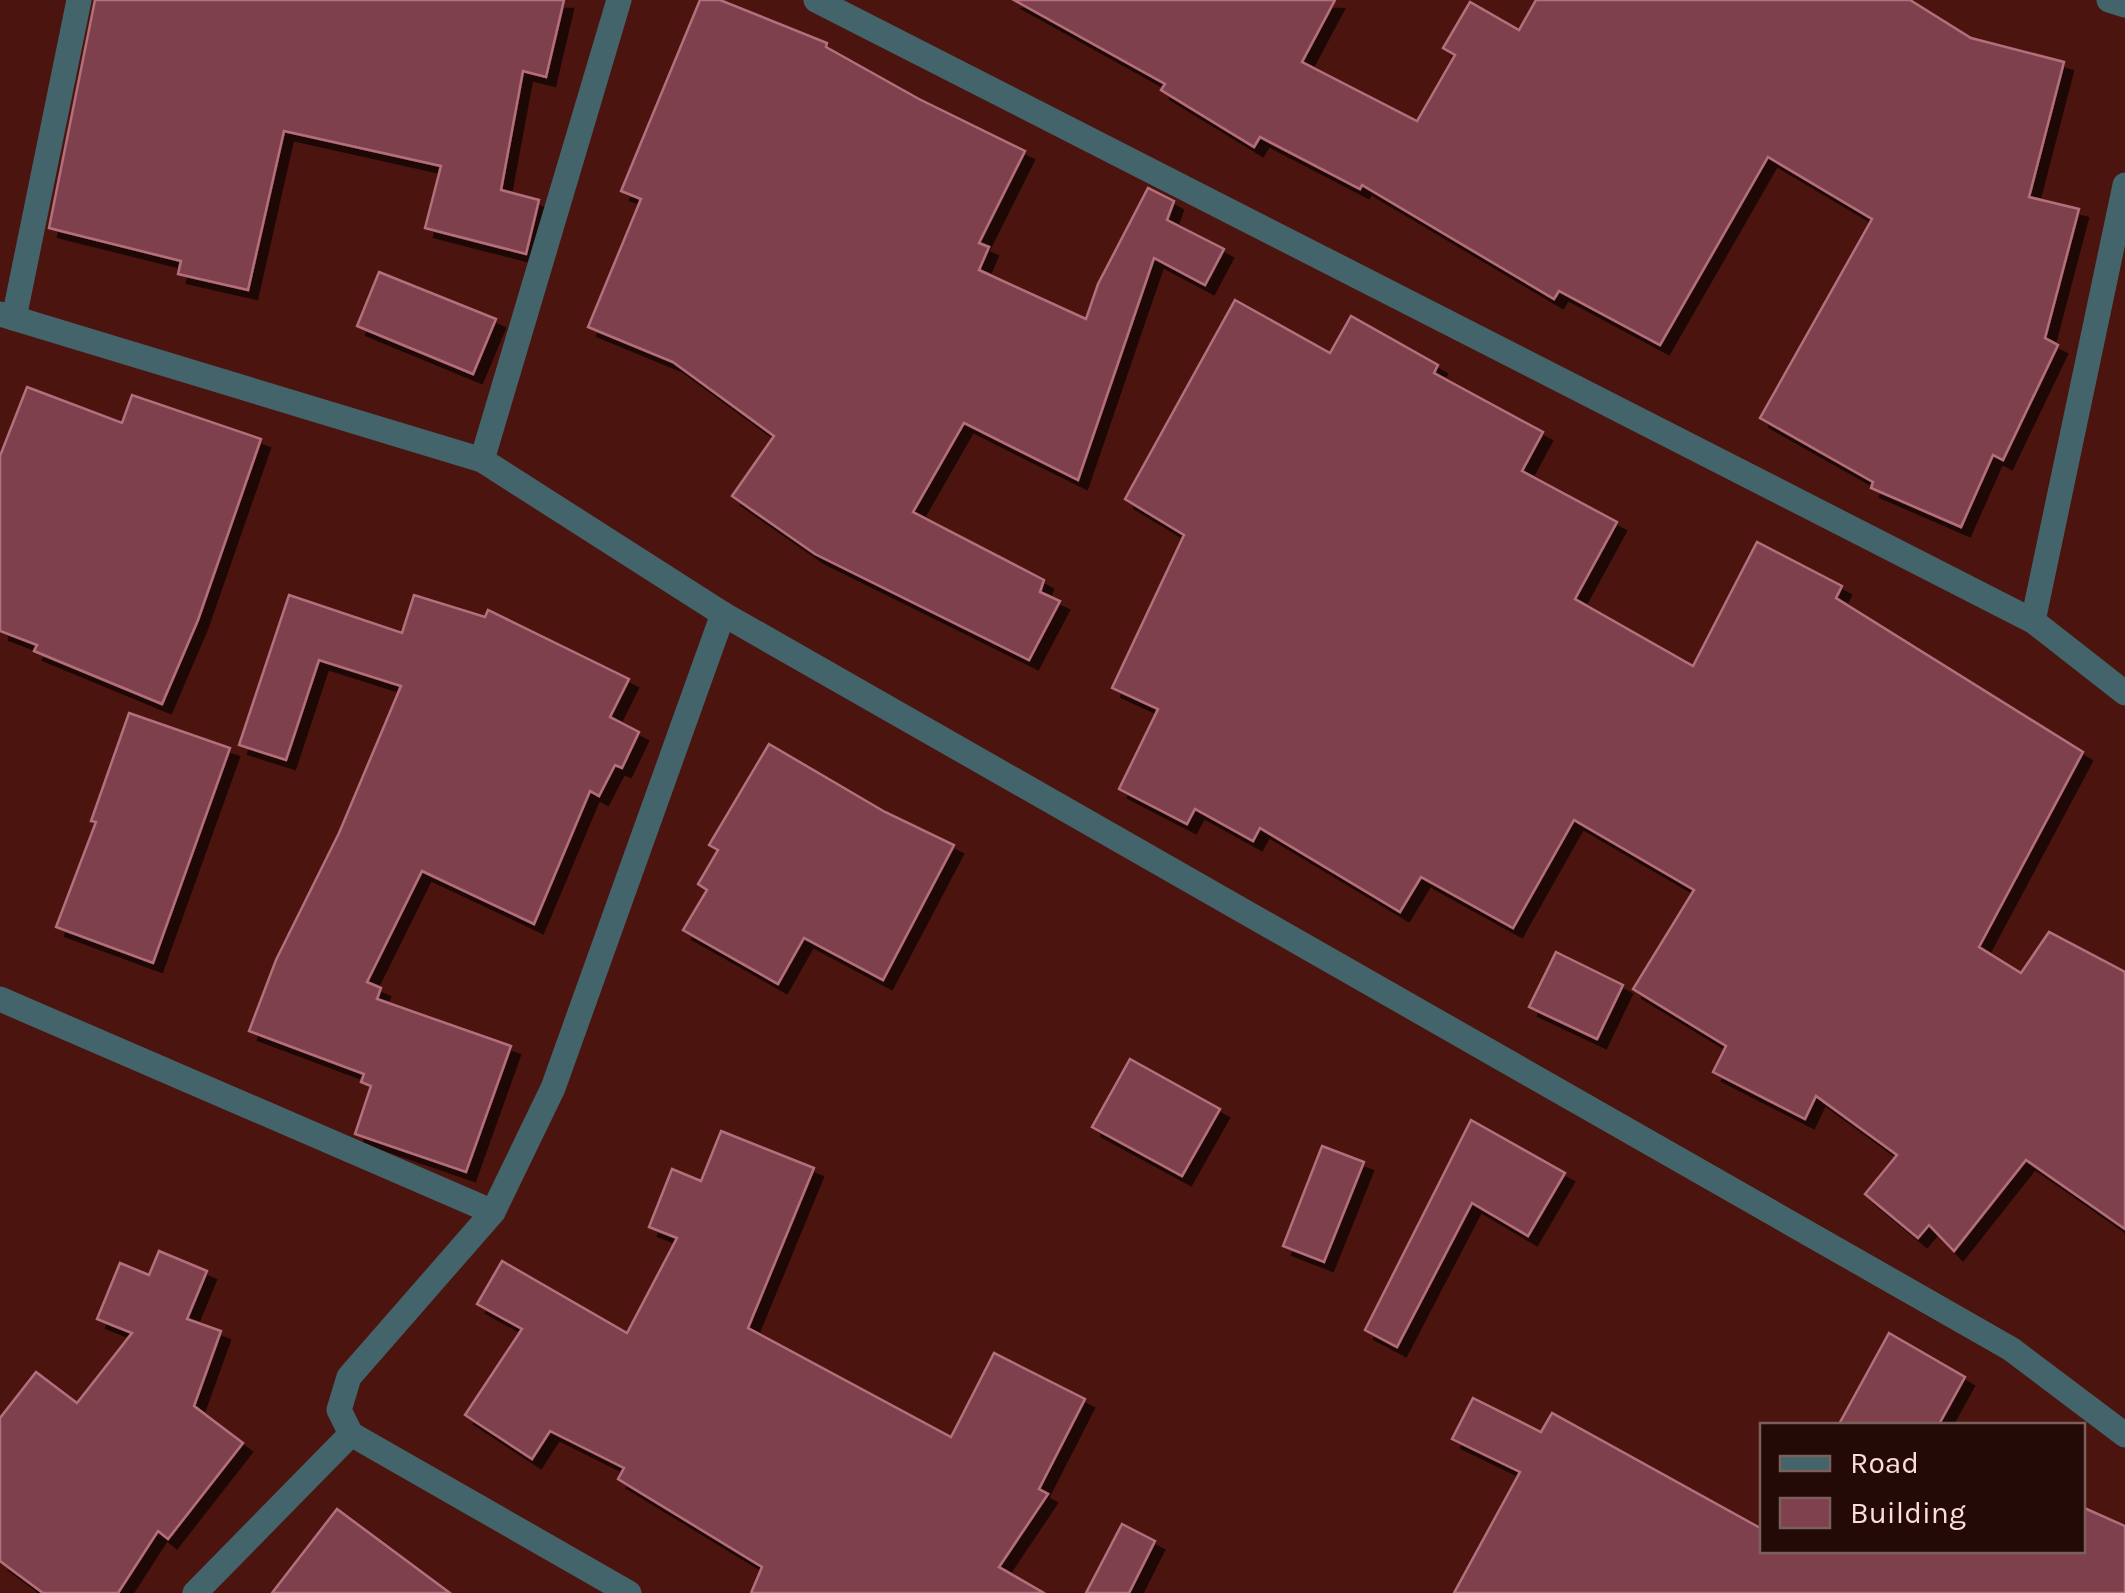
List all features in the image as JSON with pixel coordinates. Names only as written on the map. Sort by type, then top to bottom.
[{"type":"street","points":[[79,0],[7,316],[482,460],[724,614],[2012,1349],[2125,1436]]},
{"type":"street","points":[[482,460],[619,0]]},
{"type":"street","points":[[816,0],[2033,621],[2125,693]]},
{"type":"street","points":[[2109,0],[2125,5]]},
{"type":"street","points":[[2033,621],[2125,185]]},
{"type":"street","points":[[629,1593],[351,1434],[339,1410],[349,1377],[493,1212],[553,1088],[724,614]]},
{"type":"street","points":[[0,999],[493,1212]]},
{"type":"street","points":[[195,1593],[351,1434]]},
{"type":"building","points":[[95,0],[564,0],[546,77],[523,71],[501,190],[539,200],[526,254],[425,228],[441,166],[284,131],[248,290],[178,274],[181,261],[49,228]]},
{"type":"building","points":[[700,0],[720,0],[827,43],[826,47],[919,99],[1025,151],[979,243],[989,247],[979,270],[1086,319],[1098,284],[1148,188],[1174,201],[1167,220],[1224,249],[1205,285],[1154,258],[1078,480],[964,423],[913,512],[1044,580],[1040,592],[1060,601],[1029,660],[815,554],[732,496],[774,436],[673,362],[588,327],[641,199],[621,191]]},
{"type":"building","points":[[1014,0],[1335,0],[1302,62],[1417,121],[1455,55],[1443,48],[1470,2],[1519,30],[1536,0],[1910,0],[1971,38],[2064,62],[2029,197],[2079,209],[2045,338],[2058,345],[2003,460],[1993,455],[1961,527],[1871,488],[1873,482],[1760,418],[1872,219],[1768,157],[1660,345],[1559,291],[1554,299],[1362,185],[1360,189],[1260,137],[1254,147],[1161,90],[1165,84]]},
{"type":"building","points":[[379,272],[496,319],[473,374],[357,326]]},
{"type":"building","points":[[1235,300],[1330,353],[1351,316],[1438,365],[1434,373],[1543,432],[1522,471],[1617,522],[1575,599],[1693,666],[1757,542],[1842,586],[1836,598],[2083,752],[1979,947],[2021,973],[2049,932],[2125,972],[2125,1229],[2026,1160],[1954,1251],[1929,1225],[1918,1238],[1865,1194],[1897,1155],[1816,1096],[1805,1119],[1713,1072],[1726,1046],[1633,989],[1694,890],[1574,820],[1513,928],[1421,877],[1400,912],[1260,828],[1253,841],[1195,809],[1187,824],[1119,789],[1158,709],[1112,688],[1184,535],[1125,499]]},
{"type":"building","points":[[27,387],[122,423],[132,395],[261,439],[198,620],[162,704],[34,651],[37,645],[0,631],[0,456]]},
{"type":"building","points":[[289,595],[402,633],[414,595],[485,617],[488,610],[629,679],[610,717],[639,732],[622,768],[615,765],[599,796],[590,791],[534,924],[422,871],[367,982],[381,988],[377,999],[511,1046],[466,1172],[355,1134],[371,1086],[361,1082],[364,1074],[249,1031],[276,960],[339,833],[401,686],[319,660],[286,760],[239,745]]},
{"type":"building","points":[[129,713],[230,748],[153,963],[56,927],[96,822],[91,821]]},
{"type":"building","points":[[769,744],[885,812],[954,845],[883,980],[804,938],[778,984],[683,930],[707,890],[698,884],[718,850],[709,845]]},
{"type":"building","points":[[1556,952],[1623,985],[1597,1039],[1529,1007]]},
{"type":"building","points":[[1130,1059],[1220,1109],[1182,1176],[1092,1127]]},
{"type":"building","points":[[1471,1120],[1565,1173],[1528,1236],[1472,1203],[1397,1347],[1365,1330]]},
{"type":"building","points":[[721,1131],[814,1168],[748,1328],[951,1437],[994,1353],[1085,1399],[1039,1489],[1048,1494],[999,1567],[1044,1593],[751,1593],[762,1567],[618,1479],[624,1468],[550,1431],[532,1459],[465,1415],[522,1329],[477,1304],[502,1261],[627,1333],[677,1238],[649,1227],[672,1169],[701,1181]]},
{"type":"building","points":[[1322,1146],[1364,1162],[1324,1262],[1283,1246]]},
{"type":"building","points":[[159,1251],[207,1271],[187,1319],[221,1331],[194,1406],[243,1443],[168,1539],[158,1531],[118,1593],[43,1593],[0,1561],[0,1418],[36,1372],[77,1403],[132,1333],[97,1319],[120,1263],[149,1275]]},
{"type":"building","points":[[1889,1333],[1965,1377],[1940,1423],[1840,1423]]},
{"type":"building","points":[[1473,1398],[1541,1432],[1552,1413],[1760,1528],[1760,1553],[2085,1553],[2085,1508],[2125,1526],[2125,1593],[1454,1593],[1520,1472],[1452,1439]]},
{"type":"building","points":[[337,1509],[450,1593],[272,1593]]},
{"type":"building","points":[[1122,1524],[1155,1541],[1129,1593],[1086,1593]]}]
